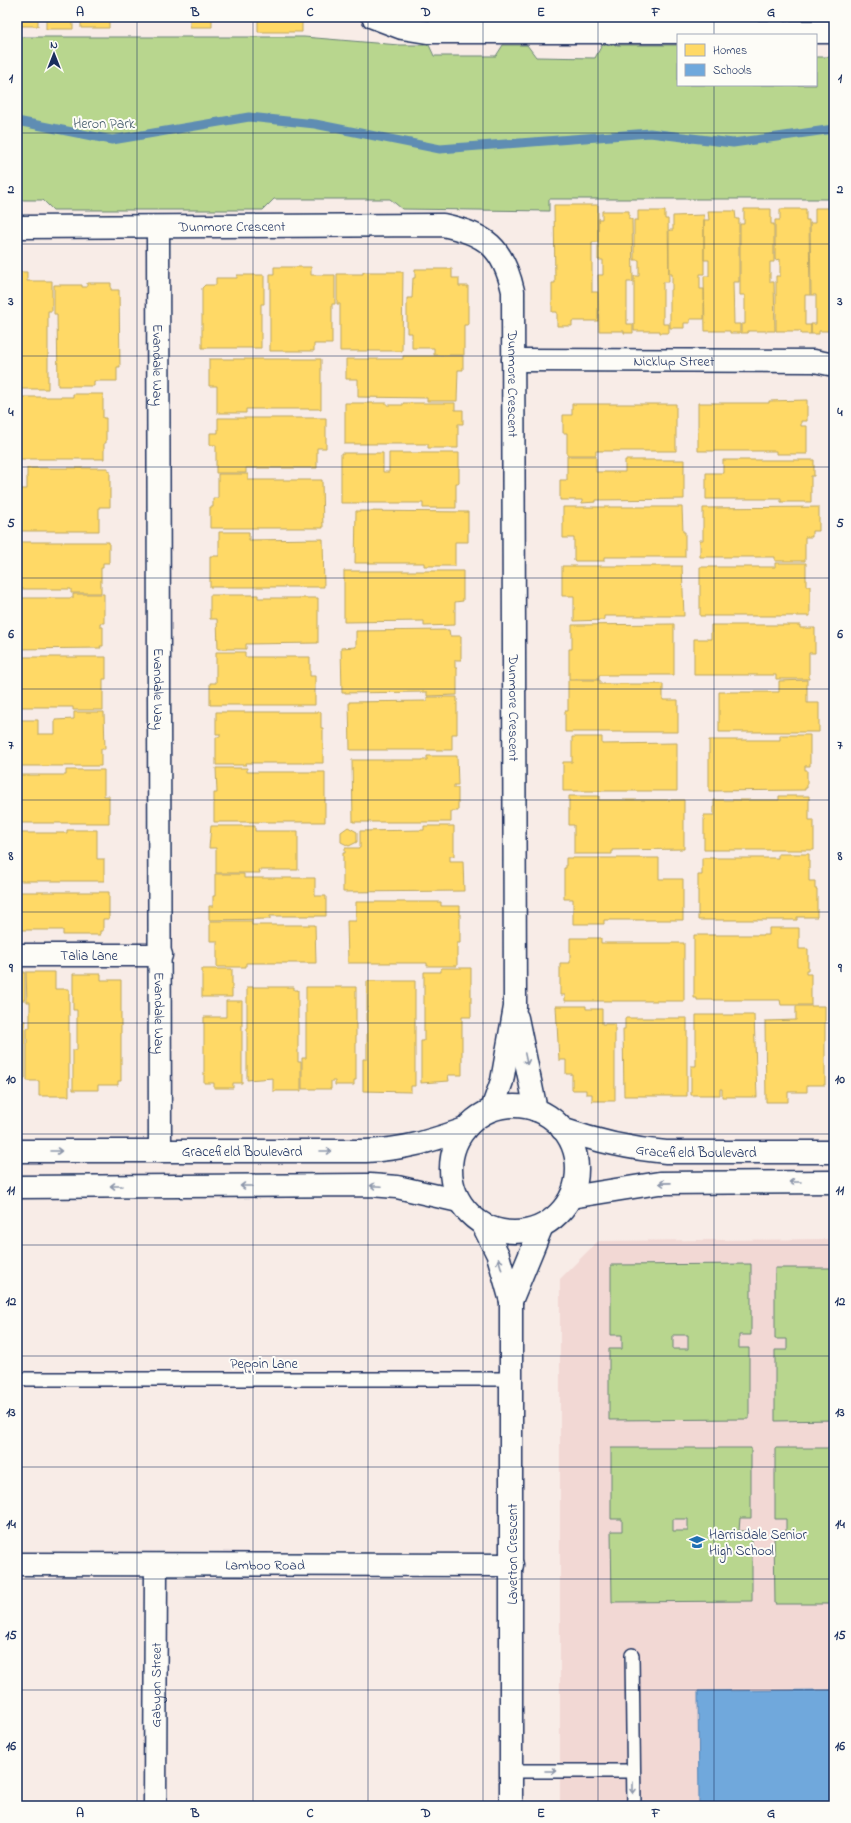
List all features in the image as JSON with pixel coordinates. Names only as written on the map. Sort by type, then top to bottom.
[{"type":"street","points":[[372,17],[396,26],[427,32],[697,25],[834,32]]},
{"type":"street","name":"Dunmore Crescent","points":[[17,226],[443,225],[462,229],[479,236],[490,244],[504,261],[509,272],[513,291],[515,1007],[502,1081],[492,1109]]},
{"type":"street","name":"Evandale Way","points":[[158,226],[161,955],[160,1151]]},
{"type":"street","name":"Nicklup Street","points":[[513,360],[814,361],[834,365]]},
{"type":"street","name":"Talia Lane","points":[[17,956],[161,955]]},
{"type":"street","name":"Dunmore Crescent","points":[[515,1007],[536,1110]]},
{"type":"street","points":[[507,1106],[522,1106],[536,1110],[552,1119],[562,1129],[574,1149],[577,1165],[576,1182],[571,1197],[559,1214],[542,1226],[523,1232],[502,1231],[483,1225],[471,1216],[459,1201],[454,1191],[450,1174],[451,1156],[459,1136],[473,1120],[492,1109],[507,1106]]},
{"type":"street","name":"Gracefield Boulevard","points":[[562,1129],[598,1141],[644,1150],[666,1152],[834,1152]]},
{"type":"street","name":"Gracefield Boulevard","points":[[17,1151],[394,1150],[422,1144],[465,1130]]},
{"type":"street","points":[[571,1197],[659,1183],[834,1182]]},
{"type":"street","points":[[17,1187],[370,1185],[403,1188],[459,1201]]},
{"type":"street","name":"Laverton Crescent","points":[[483,1225],[498,1255],[511,1301],[511,1806]]},
{"type":"street","name":"Laverton Crescent","points":[[511,1301],[542,1226]]},
{"type":"street","name":"Lamboo Road","points":[[17,1564],[512,1565]]},
{"type":"street","name":"Gabyon Street","points":[[155,1806],[156,1565]]},
{"type":"lane","name":"Peppin Lane","points":[[17,1379],[512,1379]]},
{"type":"lane","points":[[632,1655],[634,1806]]},
{"type":"lane","points":[[512,1771],[633,1771]]},
{"type":"shaded area","name":"Harrisdale Senior High School","points":[[834,1239],[834,1806],[560,1806],[560,1279],[598,1241]]},
{"type":"green space","name":"Heron Park","points":[[17,37],[304,37],[399,45],[429,45],[434,56],[496,56],[503,45],[527,45],[536,57],[595,58],[602,45],[677,45],[677,86],[817,86],[817,57],[834,57],[834,199],[549,199],[549,211],[402,209],[390,199],[274,199],[263,210],[53,210],[43,200],[17,200]]},
{"type":"green space","points":[[751,1264],[751,1335],[739,1335],[739,1348],[749,1348],[749,1419],[609,1420],[609,1349],[622,1349],[622,1335],[611,1335],[611,1265]],"holes":[[[673,1335],[688,1335],[688,1349],[673,1349]]]},
{"type":"green space","points":[[775,1268],[834,1268],[834,1420],[775,1421],[775,1350],[787,1350],[787,1339],[775,1339]]},
{"type":"green space","points":[[611,1448],[751,1448],[751,1518],[740,1518],[739,1531],[752,1531],[752,1601],[612,1602],[611,1531],[622,1531],[622,1519],[611,1519]],"holes":[[[673,1519],[688,1519],[688,1531],[673,1531]]]},
{"type":"green space","points":[[775,1448],[834,1448],[834,1604],[775,1604],[774,1533],[786,1533],[786,1519],[775,1519]]},
{"type":"building: Homes","points":[[17,17],[38,17],[38,26],[17,26]]},
{"type":"building: Homes","points":[[46,17],[73,17],[73,29],[46,29]]},
{"type":"building: Homes","points":[[81,17],[109,17],[109,28],[81,28]]},
{"type":"building: Homes","points":[[141,17],[141,18],[117,18]]},
{"type":"building: Homes","points":[[190,17],[212,17],[212,27],[190,27]]},
{"type":"building: Homes","points":[[250,17],[250,18],[225,18]]},
{"type":"building: Homes","points":[[258,17],[302,17],[302,32],[258,32]]},
{"type":"building: Homes","points":[[554,205],[598,205],[598,242],[592,242],[592,292],[598,292],[598,321],[572,321],[572,326],[557,326],[557,312],[552,312],[552,283],[555,283]]},
{"type":"building: Homes","points":[[815,208],[834,208],[834,331],[819,331],[819,334],[811,334],[811,324],[816,324],[816,295],[811,295],[810,223],[815,223]]},
{"type":"building: Homes","points":[[744,209],[771,209],[771,224],[774,224],[774,262],[770,262],[770,282],[774,282],[775,331],[748,331],[748,333],[741,333],[741,324],[745,324],[745,295],[740,295],[740,224],[744,224]]},
{"type":"building: Homes","points":[[780,209],[806,209],[806,220],[809,220],[810,295],[805,295],[805,325],[811,325],[811,334],[801,334],[801,331],[776,331],[776,276],[780,276],[780,259],[775,260],[775,220],[780,220]]},
{"type":"building: Homes","points":[[602,211],[629,211],[629,219],[632,219],[633,282],[627,282],[627,324],[633,324],[633,333],[624,333],[624,331],[599,331],[598,275],[603,275],[603,260],[598,260],[598,219],[602,219]]},
{"type":"building: Homes","points":[[638,211],[665,211],[665,219],[668,219],[669,282],[663,282],[663,324],[669,324],[669,333],[660,333],[660,331],[634,331],[634,276],[639,276],[639,260],[634,260],[634,220],[638,220]]},
{"type":"building: Homes","points":[[708,211],[735,211],[736,219],[739,219],[739,282],[733,282],[734,324],[740,324],[740,333],[730,333],[730,331],[705,331],[704,276],[709,276],[709,260],[704,260],[704,220],[709,220]]},
{"type":"building: Homes","points":[[704,215],[704,274],[700,274],[700,289],[704,289],[704,319],[690,319],[690,323],[684,323],[684,328],[670,328],[670,290],[672,290],[672,274],[669,274],[669,230],[673,230],[673,216]]},
{"type":"building: Homes","points":[[274,267],[311,267],[311,275],[335,275],[335,304],[332,304],[332,344],[314,344],[314,351],[270,351],[270,274],[274,274]]},
{"type":"building: Homes","points":[[415,269],[452,269],[452,278],[459,278],[459,286],[468,286],[468,325],[464,325],[464,355],[434,355],[434,348],[412,348],[412,333],[407,333],[407,298],[412,298]]},
{"type":"building: Homes","points":[[17,272],[27,272],[27,281],[52,281],[52,311],[48,311],[48,389],[17,389]]},
{"type":"building: Homes","points":[[363,272],[403,272],[402,351],[340,351],[340,304],[337,304],[337,274],[363,274]]},
{"type":"building: Homes","points":[[237,275],[264,275],[264,304],[261,304],[261,348],[202,348],[202,288],[205,285],[216,285],[216,278],[237,278]]},
{"type":"building: Homes","points":[[87,283],[111,283],[111,290],[119,290],[120,367],[117,367],[117,381],[94,381],[94,386],[58,386],[57,314],[54,314],[54,285],[82,285],[82,287],[87,287]]},
{"type":"building: Homes","points":[[403,356],[463,356],[463,370],[458,370],[457,401],[427,401],[427,398],[358,397],[358,379],[346,379],[346,359],[403,359]]},
{"type":"building: Homes","points":[[209,359],[321,359],[321,409],[246,409],[246,413],[217,413],[217,386],[209,386]]},
{"type":"building: Homes","points":[[73,394],[103,394],[103,418],[106,418],[106,443],[104,443],[104,459],[17,459],[17,397],[73,397]]},
{"type":"building: Homes","points":[[807,400],[807,421],[801,421],[801,426],[807,426],[807,454],[776,454],[776,451],[698,451],[698,403],[769,403],[769,401]]},
{"type":"building: Homes","points":[[345,403],[387,403],[387,405],[403,405],[403,403],[455,403],[455,410],[463,410],[463,424],[458,424],[458,448],[428,448],[428,444],[345,444]]},
{"type":"building: Homes","points":[[572,404],[676,404],[676,451],[596,451],[596,455],[567,455],[567,433],[563,433],[563,415],[572,415]]},
{"type":"building: Homes","points":[[218,418],[326,418],[326,448],[317,448],[317,468],[246,468],[246,473],[216,473],[216,445],[210,445],[210,433],[218,433]]},
{"type":"building: Homes","points":[[341,453],[383,453],[383,472],[389,472],[389,453],[459,453],[459,483],[456,483],[456,508],[423,508],[423,503],[341,503]]},
{"type":"building: Homes","points":[[567,456],[596,456],[596,472],[625,472],[625,460],[684,460],[684,499],[596,500],[596,502],[582,503],[582,500],[560,500],[560,480],[567,480]]},
{"type":"building: Homes","points":[[723,460],[814,460],[814,476],[811,476],[811,502],[781,502],[781,499],[706,499],[706,473],[723,473]]},
{"type":"building: Homes","points":[[27,468],[108,468],[108,471],[110,471],[110,507],[99,507],[99,531],[17,531],[17,489],[27,489]]},
{"type":"building: Homes","points":[[218,474],[248,474],[248,480],[322,480],[323,528],[210,528],[210,507],[213,507],[213,498],[218,498]]},
{"type":"building: Homes","points":[[563,507],[682,507],[683,532],[685,532],[685,557],[604,557],[604,561],[574,561],[574,538],[563,538]]},
{"type":"building: Homes","points":[[819,507],[819,531],[812,531],[812,537],[805,537],[805,561],[775,561],[775,557],[700,557],[700,540],[703,540],[703,508]]},
{"type":"building: Homes","points":[[356,511],[468,512],[468,542],[455,542],[455,566],[424,566],[424,563],[355,563]]},
{"type":"building: Homes","points":[[219,532],[249,532],[249,540],[323,539],[324,587],[210,587],[210,556],[219,556]]},
{"type":"building: Homes","points":[[17,542],[109,542],[109,563],[103,563],[103,568],[101,568],[101,593],[71,593],[71,589],[17,589]]},
{"type":"building: Homes","points":[[775,563],[806,563],[806,586],[810,586],[810,616],[700,616],[700,567],[775,567]]},
{"type":"building: Homes","points":[[562,566],[682,566],[684,616],[604,616],[604,620],[574,621],[574,596],[562,596]]},
{"type":"building: Homes","points":[[344,571],[463,571],[463,601],[455,602],[455,625],[424,626],[424,621],[344,622]]},
{"type":"building: Homes","points":[[73,594],[104,594],[104,623],[100,623],[100,627],[103,627],[103,646],[100,646],[101,648],[17,649],[17,598],[73,598]]},
{"type":"building: Homes","points":[[210,595],[258,595],[258,598],[318,598],[318,643],[246,644],[246,649],[218,649],[217,619],[210,619]]},
{"type":"building: Homes","points":[[674,624],[674,675],[599,675],[599,679],[569,679],[569,649],[572,649],[572,625]]},
{"type":"building: Homes","points":[[711,625],[800,625],[800,628],[815,628],[815,653],[809,653],[809,679],[776,679],[776,675],[694,675],[694,639],[711,639]]},
{"type":"building: Homes","points":[[449,630],[450,636],[461,636],[461,660],[455,660],[455,668],[457,668],[457,695],[427,696],[427,692],[342,693],[341,648],[356,647],[356,631]]},
{"type":"building: Homes","points":[[216,652],[245,652],[245,657],[310,657],[310,676],[315,676],[315,705],[210,705],[210,683],[216,683]]},
{"type":"building: Homes","points":[[17,657],[106,657],[106,679],[103,679],[103,710],[73,710],[73,707],[17,707]]},
{"type":"building: Homes","points":[[568,680],[600,680],[600,684],[663,684],[663,700],[678,700],[678,732],[565,732],[565,711],[568,711]]},
{"type":"building: Homes","points":[[807,680],[807,703],[819,703],[819,732],[719,732],[719,692],[779,692],[779,681]]},
{"type":"building: Homes","points":[[427,697],[457,697],[457,734],[452,734],[452,750],[350,750],[349,702],[427,701]]},
{"type":"building: Homes","points":[[74,712],[104,712],[105,749],[101,749],[101,766],[17,766],[17,720],[38,720],[38,734],[55,734],[55,720],[74,719]]},
{"type":"building: Homes","points":[[216,712],[321,712],[321,728],[323,728],[323,763],[246,763],[246,765],[216,765],[216,737],[220,737],[220,734],[216,734]]},
{"type":"building: Homes","points":[[780,735],[810,735],[810,766],[805,766],[805,770],[807,770],[807,788],[805,788],[805,790],[709,791],[709,740],[780,740]]},
{"type":"building: Homes","points":[[572,737],[602,737],[602,744],[677,743],[677,791],[563,791],[563,762],[572,762]]},
{"type":"building: Homes","points":[[427,756],[457,756],[458,785],[454,785],[454,788],[458,788],[458,811],[451,811],[451,822],[353,822],[352,760],[427,760]]},
{"type":"building: Homes","points":[[216,768],[247,768],[247,772],[325,772],[325,822],[214,822],[214,793],[217,793]]},
{"type":"building: Homes","points":[[66,770],[104,770],[104,796],[109,796],[109,823],[17,823],[17,775],[66,775]]},
{"type":"building: Homes","points":[[569,796],[599,796],[599,800],[684,800],[684,849],[612,850],[612,854],[574,854],[574,825],[569,825]]},
{"type":"building: Homes","points":[[779,796],[809,796],[809,820],[814,820],[814,850],[704,850],[704,815],[714,815],[714,800],[779,800]]},
{"type":"building: Homes","points":[[211,826],[255,826],[255,831],[298,831],[298,870],[259,870],[260,873],[216,873],[216,848],[209,848]]},
{"type":"building: Homes","points":[[424,826],[454,826],[454,856],[450,856],[450,861],[463,861],[464,891],[343,892],[343,853],[345,853],[345,848],[360,848],[360,831],[424,830]]},
{"type":"building: Homes","points":[[348,827],[357,832],[357,842],[349,846],[341,842],[341,832]]},
{"type":"building: Homes","points":[[67,830],[97,830],[97,859],[104,859],[104,881],[17,881],[17,833],[67,833]]},
{"type":"building: Homes","points":[[778,854],[809,854],[809,881],[815,881],[815,889],[817,889],[817,917],[797,917],[797,920],[698,920],[698,875],[702,875],[702,858],[778,858]]},
{"type":"building: Homes","points":[[566,858],[659,858],[659,879],[683,879],[683,920],[604,920],[604,924],[573,924],[573,899],[564,899],[564,868],[566,868]]},
{"type":"building: Homes","points":[[215,874],[244,874],[244,878],[315,878],[315,896],[326,896],[326,916],[270,916],[270,919],[209,920],[209,906],[213,906],[213,896],[215,896]]},
{"type":"building: Homes","points":[[17,892],[109,892],[109,919],[103,919],[103,931],[100,931],[100,935],[63,935],[63,930],[19,930],[19,936],[17,936]]},
{"type":"building: Homes","points":[[356,902],[441,902],[441,906],[460,906],[460,943],[457,943],[457,966],[427,966],[427,963],[348,963],[347,921],[356,921]]},
{"type":"building: Homes","points":[[210,921],[252,921],[252,925],[315,925],[316,963],[246,963],[246,967],[217,967],[217,941],[210,941]]},
{"type":"building: Homes","points":[[769,928],[799,928],[799,949],[808,949],[808,970],[806,970],[806,974],[811,974],[811,1005],[781,1005],[780,1000],[697,1000],[697,998],[694,998],[694,935],[769,935]]},
{"type":"building: Homes","points":[[570,938],[601,938],[601,943],[684,943],[684,1001],[565,1001],[565,995],[560,995],[560,963],[570,963]]},
{"type":"building: Homes","points":[[441,968],[471,968],[471,1017],[462,1017],[462,1075],[448,1075],[449,1081],[421,1083],[421,1041],[424,1041],[424,972],[441,972]]},
{"type":"building: Homes","points":[[202,969],[232,969],[232,997],[202,997]]},
{"type":"building: Homes","points":[[17,972],[25,972],[25,1000],[17,1000]]},
{"type":"building: Homes","points":[[26,972],[55,972],[55,989],[69,989],[69,1096],[39,1096],[39,1081],[27,1081],[27,1028],[30,1028],[30,1002],[27,1002]]},
{"type":"building: Homes","points":[[73,974],[101,974],[101,980],[121,980],[121,1081],[118,1081],[118,1085],[98,1085],[98,1090],[73,1090],[73,1050],[77,1050],[77,1010],[73,1010]]},
{"type":"building: Homes","points":[[367,981],[415,981],[415,1086],[411,1086],[411,1092],[363,1091],[363,1059],[367,1059]]},
{"type":"building: Homes","points":[[247,987],[294,987],[294,990],[298,990],[298,1062],[301,1062],[301,1091],[273,1091],[273,1078],[247,1080]]},
{"type":"building: Homes","points":[[306,987],[356,987],[356,1080],[354,1080],[354,1085],[335,1085],[335,1081],[331,1081],[331,1089],[302,1089],[302,1058],[306,1058]]},
{"type":"building: Homes","points":[[226,1001],[242,1001],[242,1083],[233,1083],[233,1088],[214,1088],[214,1083],[204,1083],[204,1017],[226,1017]]},
{"type":"building: Homes","points":[[556,1006],[586,1006],[586,1009],[602,1009],[602,1024],[615,1024],[615,1101],[592,1101],[592,1094],[586,1094],[586,1090],[572,1090],[572,1074],[566,1074],[566,1060],[559,1060]]},
{"type":"building: Homes","points":[[796,1006],[825,1006],[825,1085],[807,1085],[807,1092],[788,1092],[788,1102],[766,1102],[765,1021],[796,1020]]},
{"type":"building: Homes","points":[[696,1015],[754,1015],[757,1097],[722,1097],[722,1089],[720,1089],[720,1095],[691,1095],[691,1066],[696,1066]]},
{"type":"building: Homes","points":[[625,1018],[687,1018],[687,1096],[624,1096],[623,1029],[625,1029]]},
{"type":"building: Homes","points":[[17,1021],[25,1021],[25,1078],[19,1078],[19,1095],[17,1095]]},
{"type":"building: Schools","points":[[834,1690],[834,1806],[699,1806],[698,1691]]},
{"type":"waterway","points":[[17,121],[112,140],[249,117],[315,124],[440,149],[650,133],[733,143],[834,129]]},
{"type":"place","name":"Harrisdale Senior High School","points":[[697,1542]]}]
